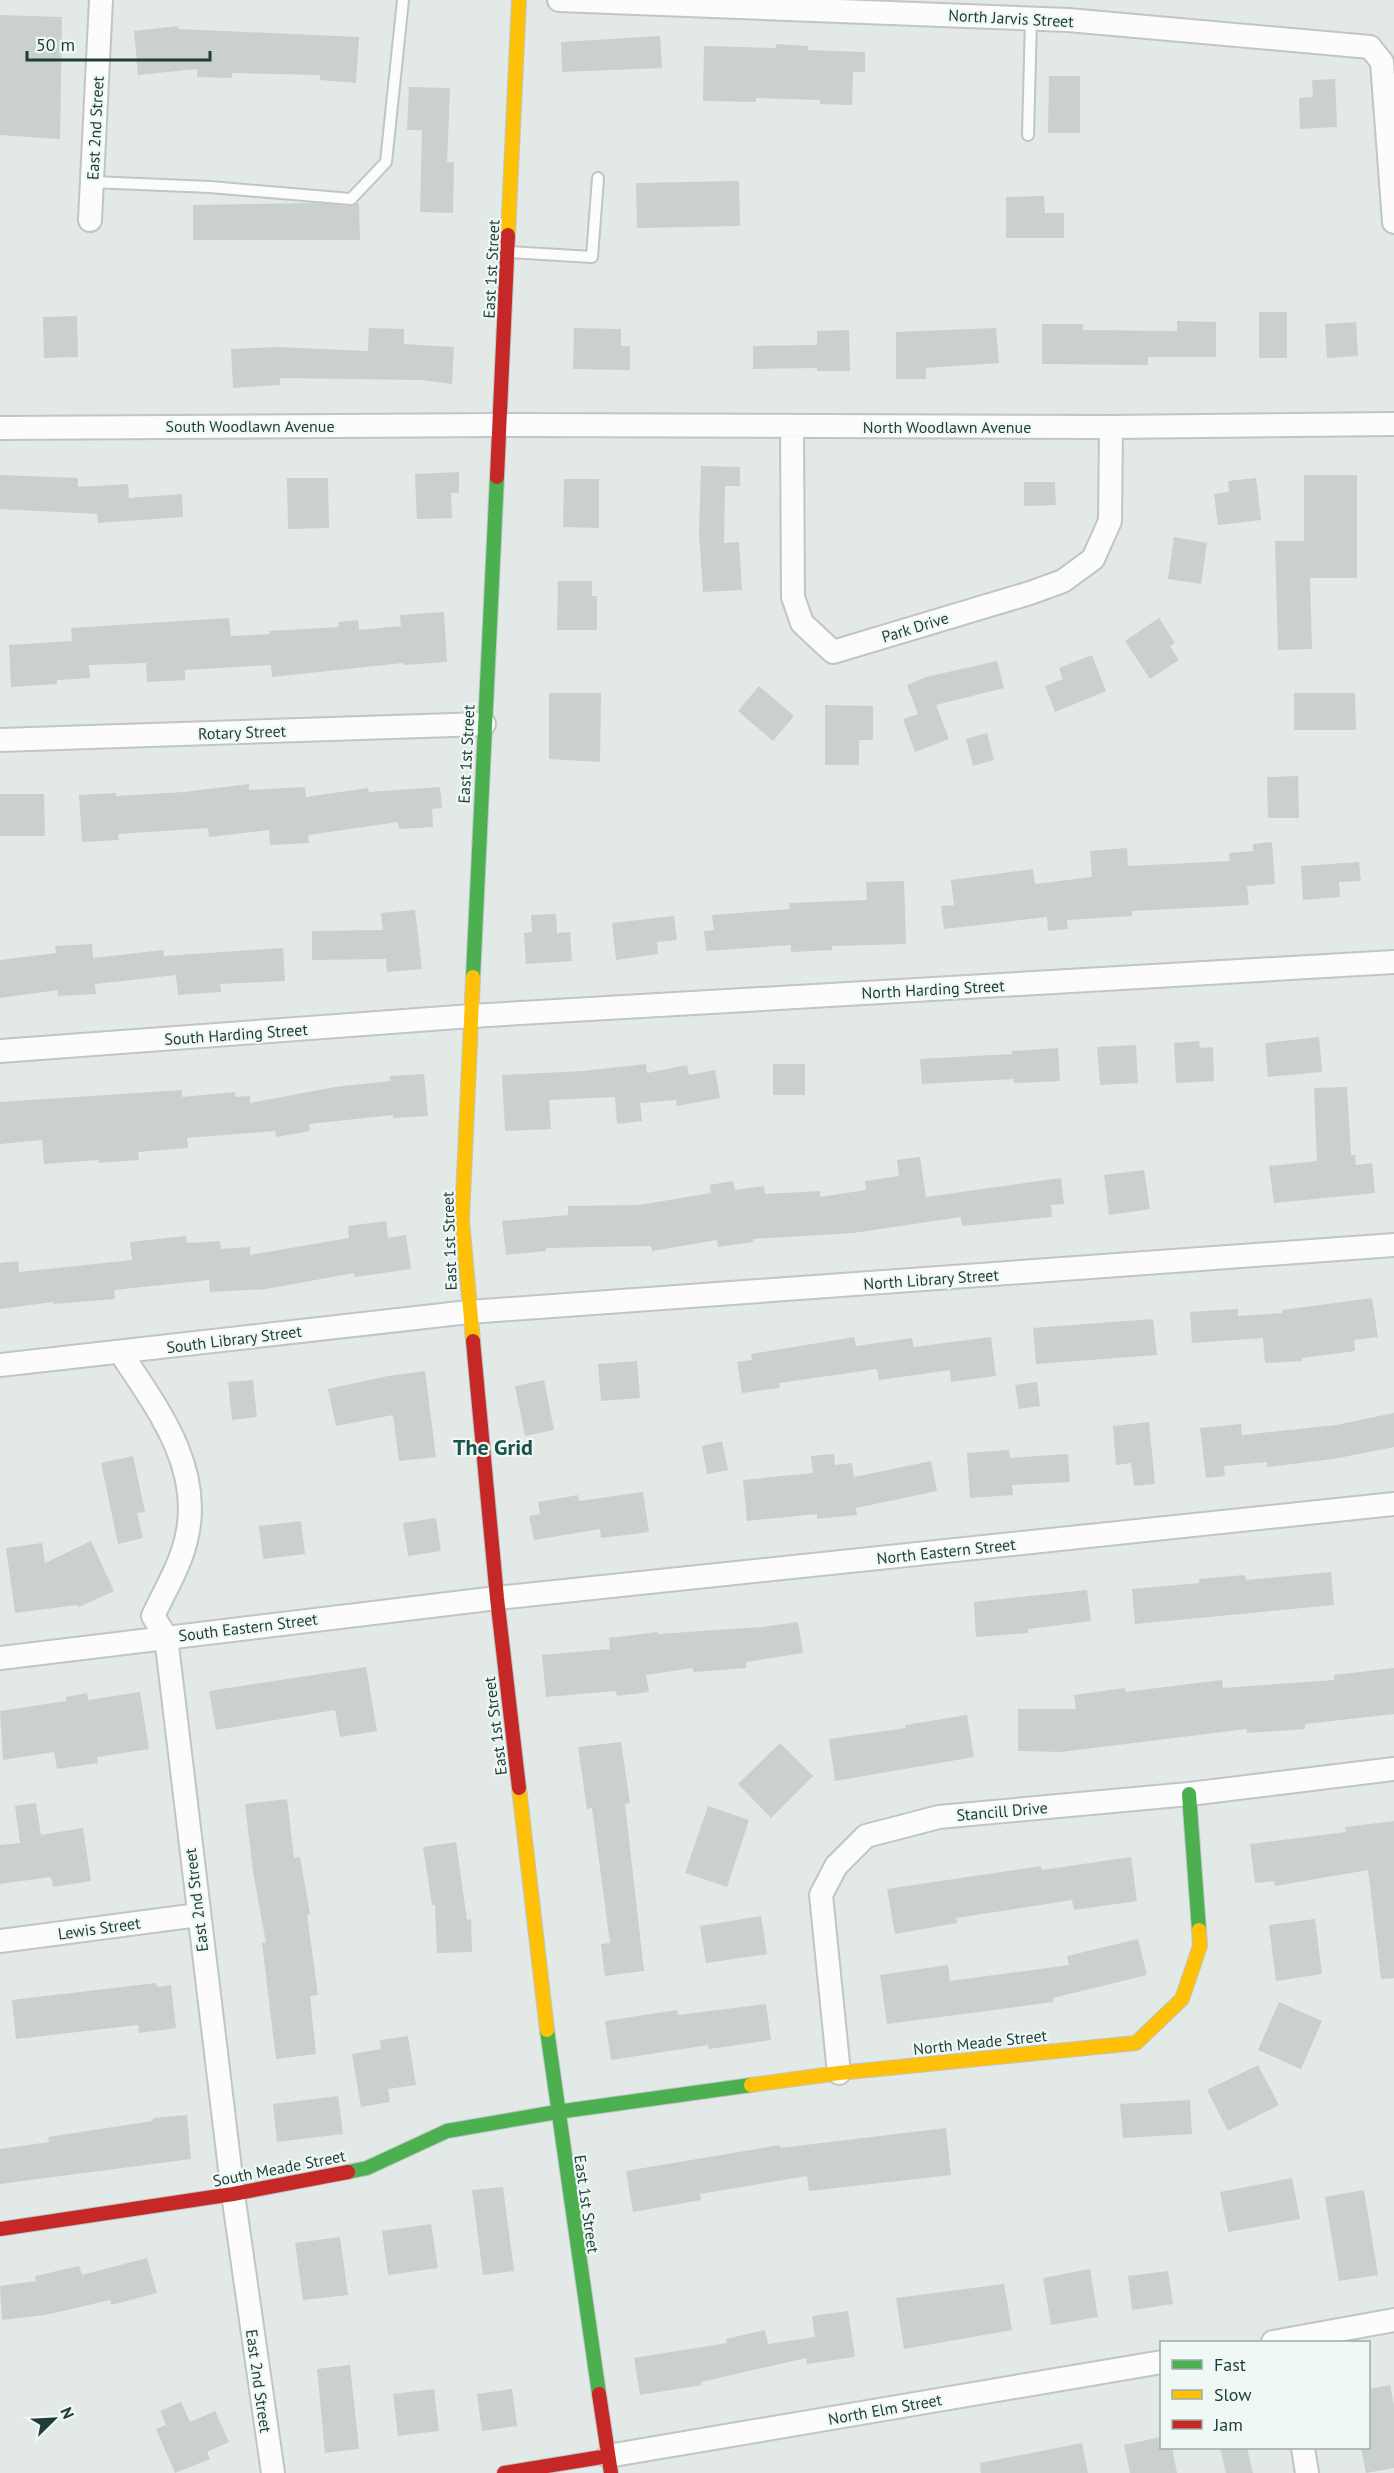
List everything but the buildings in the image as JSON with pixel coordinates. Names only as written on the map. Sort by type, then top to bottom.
[{"type":"street","name":"East 2nd Street","points":[[90,220],[101,0]]},
{"type":"street","name":"East 1st Street","points":[[519,0],[462,1220],[497,1598],[557,2112],[609,2464]]},
{"type":"street","name":"North Jarvis Street","points":[[559,0],[1031,19],[1068,10],[1370,47],[1383,62],[1394,222]]},
{"type":"street","name":"North Woodlawn Avenue","points":[[500,425],[1111,428],[1394,424]]},
{"type":"street","name":"South Woodlawn Avenue","points":[[0,428],[500,425]]},
{"type":"street","name":"Park Drive","points":[[792,426],[793,597],[802,623],[833,652],[1030,593],[1063,580],[1093,559],[1110,521],[1111,428]]},
{"type":"street","name":"Rotary Street","points":[[0,741],[484,724]]},
{"type":"street","name":"North Harding Street","points":[[471,1016],[1394,962]]},
{"type":"street","name":"South Harding Street","points":[[0,1051],[471,1016]]},
{"type":"street","name":"North Library Street","points":[[469,1312],[1394,1245]]},
{"type":"street","name":"South Library Street","points":[[0,1365],[469,1312]]},
{"type":"street","name":"East 2nd Street","points":[[120,1352],[168,1424],[189,1482],[191,1511],[186,1542],[153,1616],[166,1637],[233,2194],[273,2473]]},
{"type":"street","name":"North Eastern Street","points":[[497,1598],[1394,1504]]},
{"type":"street","name":"South Eastern Street","points":[[0,1658],[497,1598]]},
{"type":"street","name":"Stancill Drive","points":[[839,2073],[821,1895],[836,1866],[866,1836],[939,1817],[1189,1794],[1394,1769]]},
{"type":"street","name":"North Meade Street","points":[[557,2112],[839,2073],[1136,2043],[1182,1999],[1200,1946],[1189,1794]]},
{"type":"street","name":"Lewis Street","points":[[0,1941],[198,1915]]},
{"type":"street","name":"South Meade Street","points":[[0,2229],[233,2194],[367,2168],[447,2131],[557,2112]]},
{"type":"street","points":[[1285,2341],[1394,2320]]},
{"type":"street","name":"North Elm Street","points":[[609,2464],[1160,2361]]},
{"type":"street","points":[[1303,2449],[1307,2473]]},
{"type":"street","points":[[504,2473],[609,2464]]},
{"type":"lane","points":[[92,182],[210,187],[351,199],[386,162],[403,0]]},
{"type":"lane","points":[[1028,135],[1031,19]]},
{"type":"lane","points":[[508,252],[592,257],[598,178]]},
{"type":"traffic: fast","points":[[473,977],[497,477]]},
{"type":"traffic: fast","points":[[1189,1794],[1199,1930]]},
{"type":"traffic: fast","points":[[547,2030],[599,2394]]},
{"type":"traffic: fast","points":[[348,2172],[367,2168],[447,2131],[557,2112],[751,2085]]},
{"type":"traffic: slow","points":[[508,235],[519,0]]},
{"type":"traffic: slow","points":[[473,977],[462,1220],[473,1341]]},
{"type":"traffic: slow","points":[[519,1788],[547,2030]]},
{"type":"traffic: slow","points":[[751,2085],[839,2073],[1136,2043],[1182,1999],[1200,1946],[1199,1930]]},
{"type":"traffic: jam","points":[[497,477],[508,235]]},
{"type":"traffic: jam","points":[[473,1341],[497,1598],[519,1788]]},
{"type":"traffic: jam","points":[[0,2229],[233,2194],[348,2172]]},
{"type":"traffic: jam","points":[[599,2394],[611,2473]]},
{"type":"traffic: jam","points":[[504,2473],[608,2456]]},
{"type":"district","name":"The Grid","points":[[493,1447]]}]
